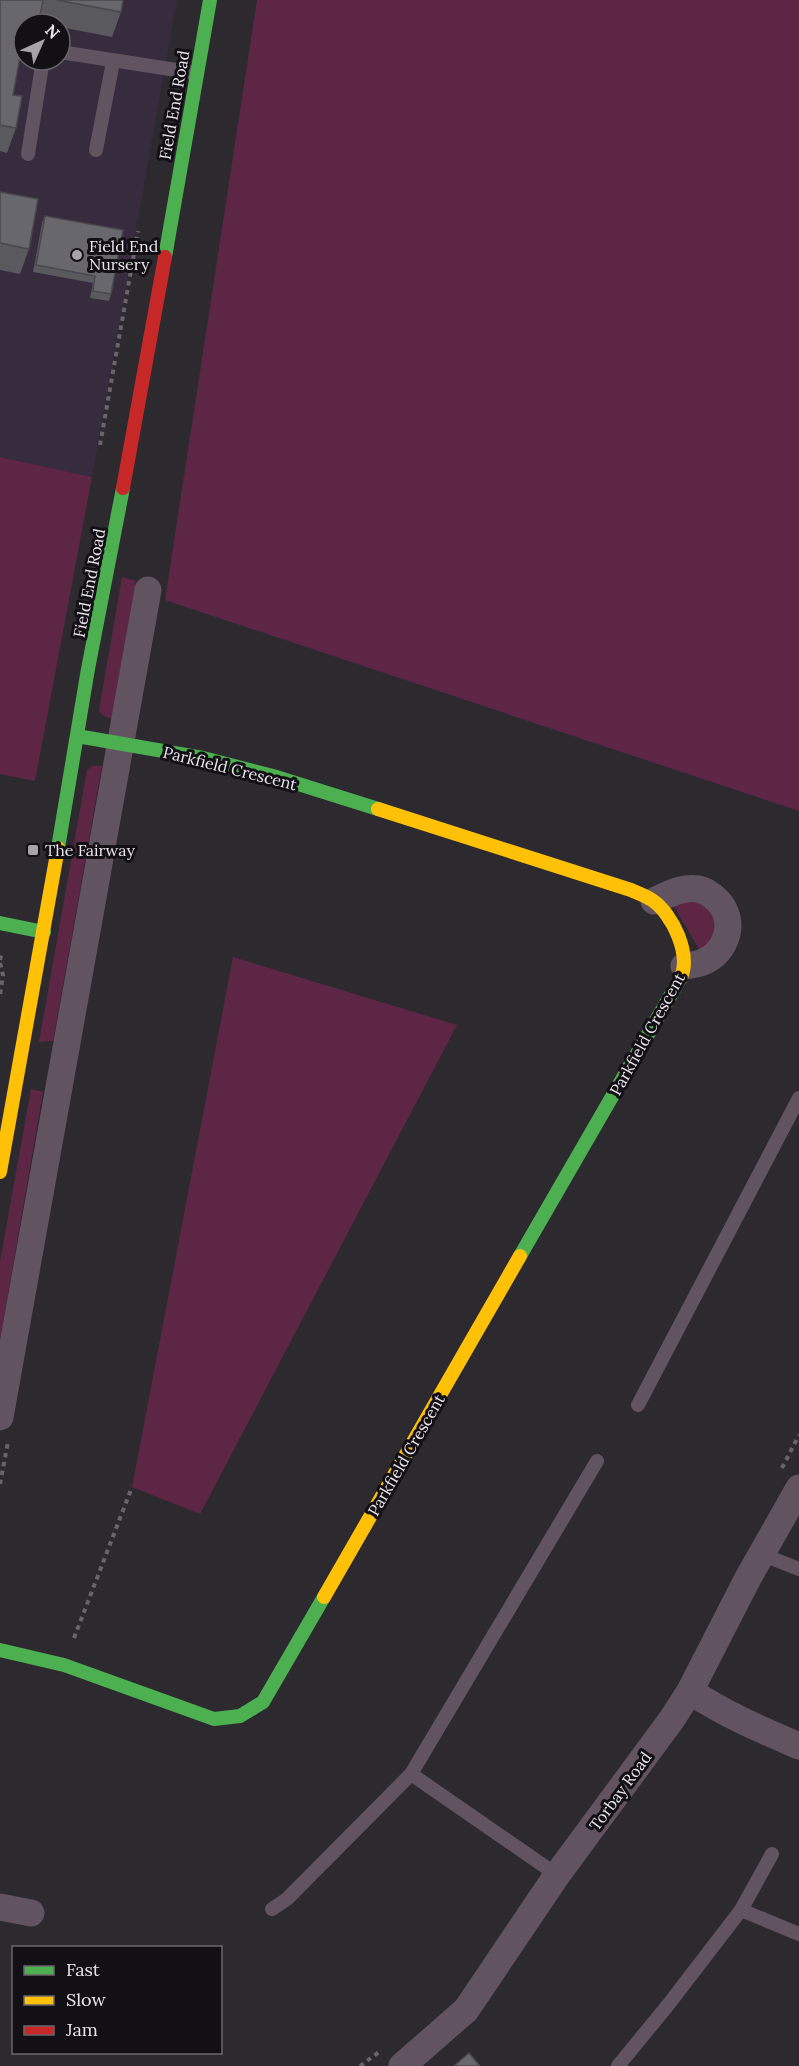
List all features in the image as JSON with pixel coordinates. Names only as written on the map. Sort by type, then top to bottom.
[{"type":"street","name":"Field End Road","points":[[0,1172],[44,932],[88,669],[139,409],[210,0]]},
{"type":"street","points":[[0,1417],[148,590]]},
{"type":"street","name":"Parkfield Crescent","points":[[0,1650],[64,1665],[214,1719],[231,1720],[246,1715],[263,1702],[682,976],[685,960],[681,941],[671,922],[654,901],[630,890],[273,777],[203,758],[77,736]]},
{"type":"street","name":"Parkfield Crescent","points":[[654,901],[683,890],[698,889],[712,896],[722,906],[729,919],[727,936],[721,948],[710,959],[700,964],[684,966]]},
{"type":"street","points":[[0,923],[44,932]]},
{"type":"street","name":"Torbay Road","points":[[395,2056],[466,2010],[557,1875],[672,1719],[690,1691],[762,1554],[788,1481]]},
{"type":"street","points":[[690,1691],[704,1701],[799,1746]]},
{"type":"street","points":[[0,1907],[31,1913]]},
{"type":"lane","points":[[72,54],[196,73]]},
{"type":"lane","points":[[96,150],[113,62]]},
{"type":"lane","points":[[28,154],[41,72]]},
{"type":"lane","points":[[638,1405],[799,1098]]},
{"type":"lane","points":[[272,1909],[287,1899],[411,1774],[597,1461]]},
{"type":"lane","points":[[762,1554],[799,1569]]},
{"type":"lane","points":[[411,1774],[557,1875]]},
{"type":"lane","points":[[618,2066],[741,1910],[772,1854]]},
{"type":"lane","points":[[741,1910],[799,1934]]},
{"type":"path","points":[[0,963],[3,975],[0,995]]},
{"type":"path","points":[[788,1481],[799,1434]]},
{"type":"path","points":[[64,1665],[132,1487]]},
{"type":"path","points":[[360,2066],[395,2056]]},
{"type":"shaded area","points":[[0,0],[177,0],[92,477],[0,457]]},
{"type":"shaded area","points":[[257,0],[799,0],[799,811],[165,600]]},
{"type":"shaded area","points":[[0,457],[92,477],[35,781],[0,774]]},
{"type":"shaded area","points":[[122,577],[136,581],[112,719],[102,715],[99,710]]},
{"type":"shaded area","points":[[92,766],[102,766],[53,1041],[39,1042],[87,770]]},
{"type":"shaded area","points":[[699,896],[722,923],[702,954],[672,903]]},
{"type":"shaded area","points":[[233,957],[457,1025],[200,1514],[132,1487]]},
{"type":"shaded area","points":[[31,1089],[43,1092],[0,1340],[0,1262]]},
{"type":"building","points":[[0,0],[43,0],[41,12],[12,12],[12,72],[17,72],[13,95],[22,96],[16,128],[0,125]]},
{"type":"building","points":[[57,0],[123,0],[121,12]]},
{"type":"building","points":[[0,192],[38,199],[29,249],[0,243]]},
{"type":"building","name":"Field End Nursery","points":[[45,216],[123,230],[111,294],[93,291],[95,276],[36,265]]},
{"type":"building","points":[[469,2053],[480,2066],[454,2066]]},
{"type":"traffic: fast","points":[[165,257],[210,0]]},
{"type":"traffic: fast","points":[[58,848],[88,669],[123,488]]},
{"type":"traffic: fast","points":[[77,736],[203,758],[273,776],[378,809]]},
{"type":"traffic: fast","points":[[0,923],[44,932]]},
{"type":"traffic: fast","points":[[520,1256],[680,979]]},
{"type":"traffic: fast","points":[[0,1650],[64,1665],[214,1719],[240,1716],[263,1702],[324,1597]]},
{"type":"traffic: slow","points":[[378,809],[631,890],[650,899],[667,915],[678,936],[684,959],[680,979]]},
{"type":"traffic: slow","points":[[0,1172],[58,848]]},
{"type":"traffic: slow","points":[[324,1597],[520,1256]]},
{"type":"traffic: jam","points":[[123,488],[165,257]]},
{"type":"place","name":"Field End Nursery","points":[[77,255]]},
{"type":"place","name":"The Fairway","points":[[33,850]]}]
